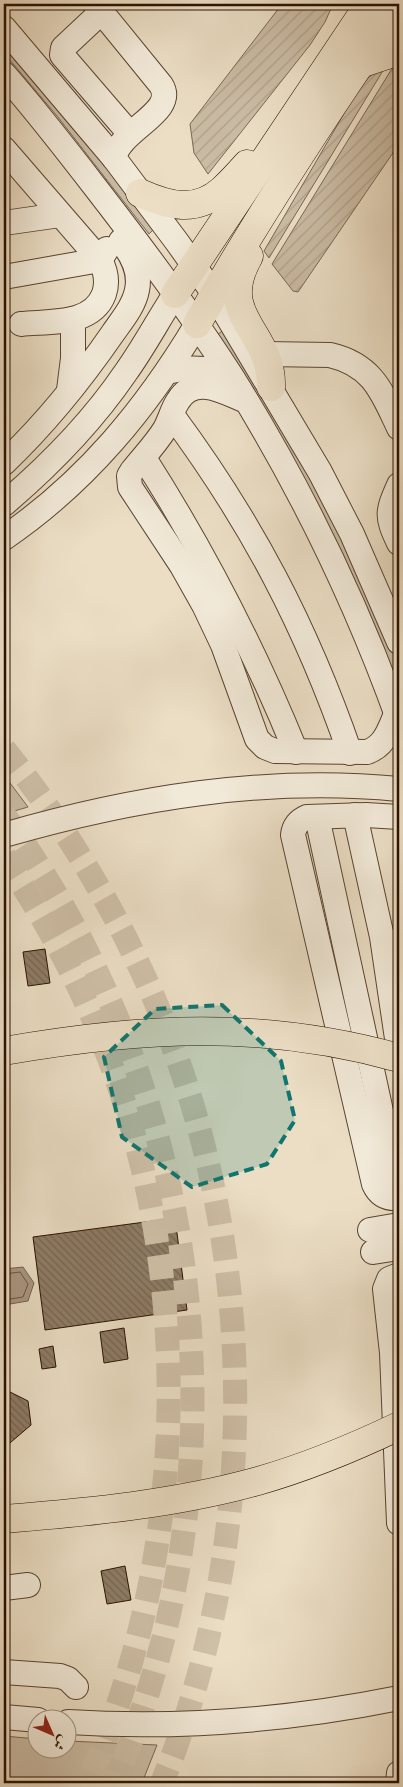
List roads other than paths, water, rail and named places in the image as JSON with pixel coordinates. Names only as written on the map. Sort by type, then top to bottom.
[{"type":"main road","points":[[330,62],[341,26],[344,4]]},
{"type":"main road","points":[[175,294],[369,4]]},
{"type":"main road","points":[[196,324],[271,201],[399,7]]},
{"type":"main road","points":[[360,64],[399,51]]},
{"type":"main road","points":[[140,193],[158,202],[177,206],[196,204],[222,190],[252,160],[278,140]]},
{"type":"main road","points":[[271,201],[262,231],[240,275],[237,291],[243,316],[265,354],[270,370],[271,387]]},
{"type":"main road","points":[[4,1051],[116,1035],[159,1031],[218,1030],[278,1034],[320,1040],[399,1058]]},
{"type":"main road","points":[[4,1519],[130,1505],[218,1490],[294,1470],[350,1449],[399,1426]]},
{"type":"street","points":[[97,6],[95,18],[63,48],[62,55],[130,134]]},
{"type":"street","points":[[97,6],[164,90],[165,101],[162,106],[130,134],[119,146],[114,158]]},
{"type":"street","points":[[4,28],[114,158],[214,294],[320,472],[352,534],[399,642]]},
{"type":"street","points":[[4,74],[59,140],[196,324],[231,376],[246,401],[303,502],[334,563],[362,625],[398,718],[385,740],[377,748],[367,752],[270,750],[257,739],[222,645],[204,605],[164,536],[130,487],[129,476],[160,438],[182,395],[199,386],[212,387],[246,401]]},
{"type":"street","points":[[4,149],[15,176],[60,215],[100,260],[106,274],[103,296],[95,309],[82,317],[21,324]]},
{"type":"street","points":[[62,381],[91,364],[131,307],[137,289],[138,278],[133,258],[111,229],[101,208],[94,186]]},
{"type":"street","points":[[4,223],[60,215]]},
{"type":"street","points":[[100,260],[108,246],[111,229]]},
{"type":"street","points":[[4,277],[100,260]]},
{"type":"street","points":[[4,504],[53,459],[103,403],[126,373],[175,294]]},
{"type":"street","points":[[4,462],[48,416],[74,343],[73,319]]},
{"type":"street","points":[[4,538],[47,506],[100,457],[147,402],[196,324]]},
{"type":"street","points":[[265,354],[330,355],[340,357],[359,366],[380,388],[399,428]]},
{"type":"street","points":[[167,372],[183,368],[198,368],[221,372],[231,376]]},
{"type":"street","points":[[172,415],[228,494],[276,576],[317,663],[350,753]]},
{"type":"street","points":[[144,458],[178,512],[228,601],[271,692],[296,752]]},
{"type":"street","points":[[399,485],[391,504],[389,515],[391,526],[399,542]]},
{"type":"street","points":[[4,835],[90,813],[174,796],[215,791],[298,785],[399,789]]},
{"type":"street","points":[[356,815],[382,937],[399,1052]]},
{"type":"street","points":[[399,817],[356,815],[307,818],[298,822],[293,835],[374,1184],[384,1196],[399,1198]]},
{"type":"street","points":[[317,817],[399,1194]]},
{"type":"street","points":[[349,1077],[373,1072],[399,1062]]},
{"type":"street","points":[[399,1226],[372,1241],[399,1248]]},
{"type":"street","points":[[399,1275],[389,1279],[385,1289],[392,1361],[399,1523]]},
{"type":"street","points":[[4,1588],[28,1585]]},
{"type":"street","points":[[4,1672],[60,1676],[71,1681],[76,1687]]},
{"type":"street","points":[[78,1722],[152,1725],[258,1720],[310,1714],[399,1698]]},
{"type":"street","points":[[4,1717],[28,1719]]},
{"type":"street","points":[[398,1783],[399,1773]]},
{"type":"water","points":[[23,1267],[34,1283],[28,1301],[4,1305],[4,1269]]},
{"type":"tunnel","points":[[4,749],[48,808],[89,871],[125,936],[156,1003],[190,1097],[214,1194],[230,1293],[235,1393],[231,1493],[218,1592],[195,1689],[162,1783]]},
{"type":"tunnel","points":[[4,815],[72,923],[125,1039],[163,1160],[186,1285],[192,1412],[183,1538],[157,1663],[114,1783]]},
{"type":"tunnel","points":[[4,856],[40,914],[72,973],[91,1014],[126,1107],[150,1203],[164,1300],[169,1399],[163,1497],[148,1595],[123,1690],[88,1783]]}]
